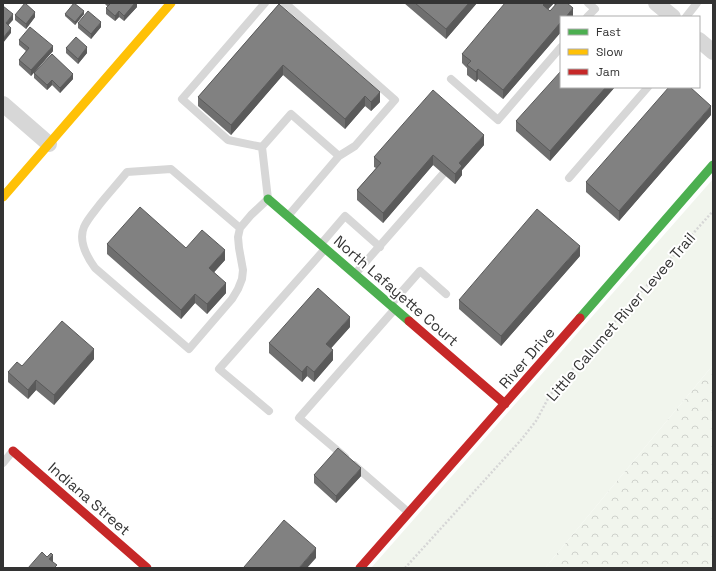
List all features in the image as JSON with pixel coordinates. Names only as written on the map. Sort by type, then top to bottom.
[{"type":"street","points":[[3,197],[171,3]]},
{"type":"street","points":[[656,3],[672,16]]},
{"type":"street","points":[[700,41],[713,52]]},
{"type":"street","points":[[3,104],[49,144]]},
{"type":"street","name":"River Drive","points":[[360,568],[713,165]]},
{"type":"street","name":"North Lafayette Court","points":[[268,199],[505,404]]},
{"type":"street","name":"Indiana Street","points":[[13,452],[148,568]]},
{"type":"lane","points":[[262,147],[228,140],[182,99],[265,3]]},
{"type":"lane","points":[[285,3],[395,100],[354,146],[339,156],[288,216]]},
{"type":"lane","points":[[588,3],[594,9],[588,16]]},
{"type":"lane","points":[[687,16],[697,3]]},
{"type":"lane","points":[[451,79],[498,120],[560,48]]},
{"type":"lane","points":[[569,178],[647,88]]},
{"type":"lane","points":[[240,228],[171,169],[127,172],[90,217],[83,228],[82,239],[89,260],[95,268],[189,349],[232,299],[242,279],[243,270],[238,236],[240,228],[268,199],[262,147],[291,114],[339,156]]},
{"type":"lane","points":[[355,275],[450,166]]},
{"type":"lane","points":[[269,411],[219,369],[323,247],[344,216],[380,246]]},
{"type":"lane","points":[[409,512],[299,418],[392,307],[420,271],[446,294]]},
{"type":"lane","points":[[3,463],[13,452]]},
{"type":"path","name":"Little Calumet River Levee Trail","points":[[405,568],[521,440],[536,421],[550,395],[713,211]]},
{"type":"green space","points":[[713,179],[713,365],[545,568],[371,568]]},
{"type":"green space","points":[[713,365],[713,568],[545,568]]},
{"type":"building","points":[[25,3],[35,12],[26,24],[15,15]]},
{"type":"building","points":[[74,3],[84,11],[75,22],[65,14]]},
{"type":"building","points":[[110,3],[135,3],[124,16],[119,11],[115,16],[106,8]]},
{"type":"building","points":[[415,3],[469,3],[446,29]]},
{"type":"building","points":[[505,3],[545,3],[543,5],[550,11],[557,3],[567,3],[573,8],[567,16],[560,16],[560,23],[503,90],[478,69],[476,72],[467,65],[471,61],[462,54]]},
{"type":"building","points":[[279,4],[380,92],[371,102],[365,96],[345,119],[283,65],[231,125],[198,97]]},
{"type":"building","points":[[3,6],[13,14],[6,23],[11,28],[3,38]]},
{"type":"building","points":[[88,11],[101,22],[91,34],[78,23]]},
{"type":"building","points":[[30,27],[53,46],[31,70],[19,60],[29,48],[19,40]]},
{"type":"building","points":[[76,37],[87,47],[78,59],[66,48]]},
{"type":"building","points":[[52,54],[73,74],[60,88],[52,80],[47,85],[34,73]]},
{"type":"building","points":[[560,72],[560,88],[605,88],[550,151],[516,121]]},
{"type":"building","points":[[668,88],[691,88],[711,106],[619,211],[586,182]]},
{"type":"building","points":[[433,90],[484,135],[459,163],[462,166],[455,174],[433,155],[383,213],[357,190],[381,163],[374,157]]},
{"type":"building","points":[[140,207],[186,248],[202,230],[225,250],[209,268],[226,283],[207,304],[195,294],[181,310],[107,244]]},
{"type":"building","points":[[537,209],[580,246],[501,336],[459,300]]},
{"type":"building","points":[[318,288],[350,317],[326,344],[333,350],[314,372],[307,366],[302,372],[269,343]]},
{"type":"building","points":[[62,321],[94,349],[54,395],[36,380],[28,390],[8,372],[17,362],[22,366]]},
{"type":"building","points":[[338,448],[361,468],[336,496],[314,475]]},
{"type":"building","points":[[284,520],[316,548],[299,568],[245,568],[244,567]]},
{"type":"building","points":[[42,552],[47,557],[51,553],[53,555],[49,559],[57,565],[54,568],[28,568]]},
{"type":"traffic: fast","points":[[580,318],[713,165]]},
{"type":"traffic: fast","points":[[268,199],[409,321]]},
{"type":"traffic: slow","points":[[3,197],[171,3]]},
{"type":"traffic: jam","points":[[360,568],[580,318]]},
{"type":"traffic: jam","points":[[409,321],[505,404]]},
{"type":"traffic: jam","points":[[13,451],[147,568]]}]
